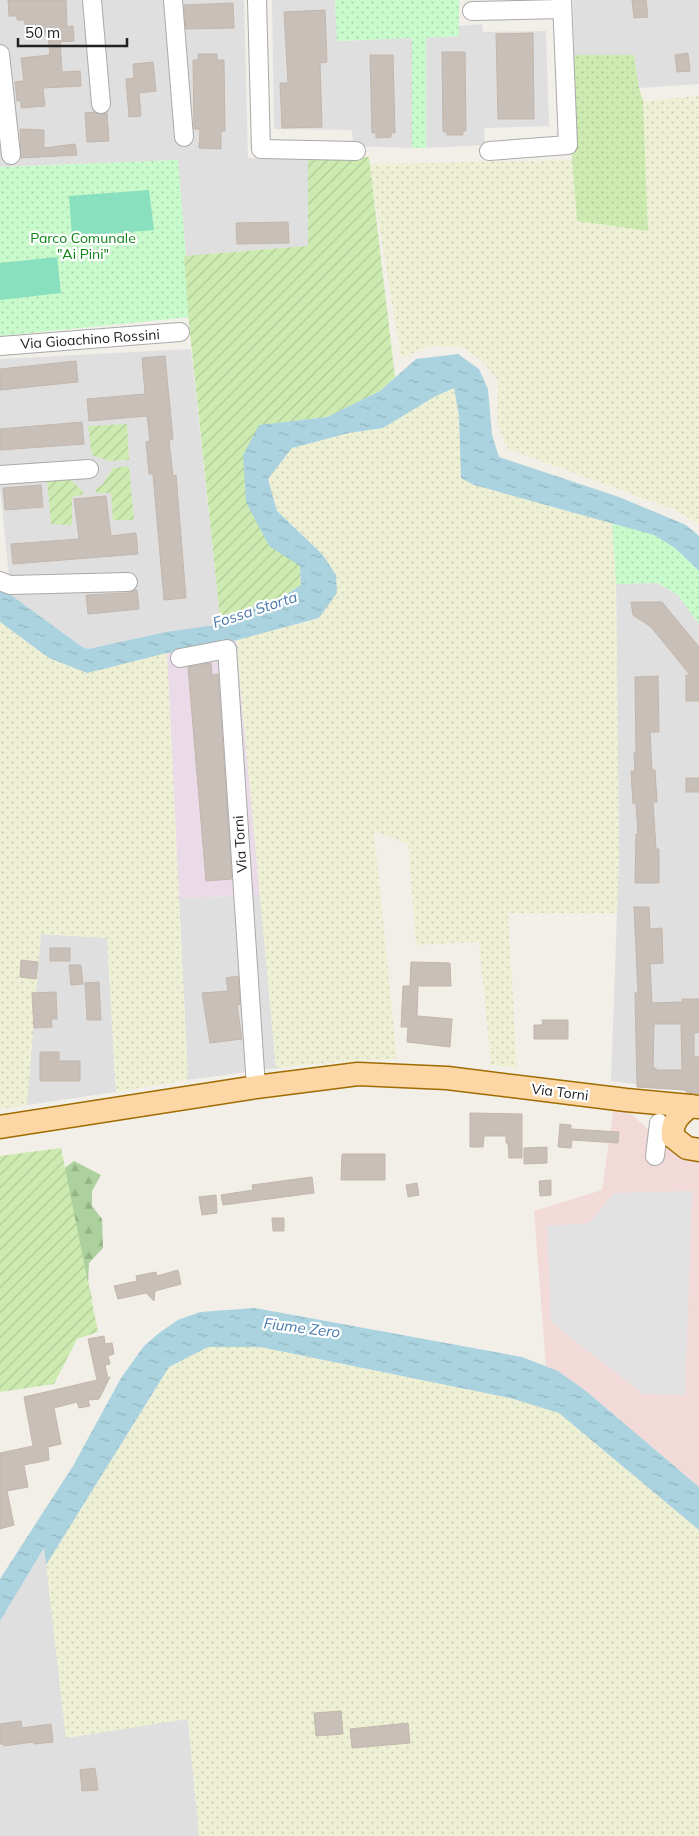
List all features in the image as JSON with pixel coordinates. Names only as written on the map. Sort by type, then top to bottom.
[{"type":"main road","name":"Via Torni","points":[[0,1127],[256,1087],[358,1074],[448,1078],[694,1107]]},
{"type":"main road","name":"Via Torni","points":[[626,1100],[687,1148],[699,1150]]},
{"type":"main road","name":"Via Torni","points":[[665,1129],[673,1124],[679,1114],[694,1107]]},
{"type":"street","points":[[92,0],[101,104]]},
{"type":"street","points":[[173,0],[184,138]]},
{"type":"street","points":[[257,0],[261,149],[356,151]]},
{"type":"street","points":[[472,11],[562,4],[568,145],[489,150]]},
{"type":"street","points":[[0,54],[11,155]]},
{"type":"street","name":"Via Gioachino Rossini","points":[[0,346],[180,332]]},
{"type":"street","points":[[0,475],[89,469]]},
{"type":"street","points":[[0,581],[10,585],[128,582]]},
{"type":"street","name":"Via Torni","points":[[180,658],[226,649],[256,1087]]},
{"type":"street","points":[[654,1156],[665,1129]]},
{"type":"shaded area","points":[[0,0],[244,0],[248,158],[308,159],[308,246],[186,256],[177,160],[0,167]]},
{"type":"shaded area","points":[[272,0],[335,0],[338,41],[412,38],[412,148],[353,146],[352,130],[274,129]]},
{"type":"shaded area","points":[[573,0],[699,0],[699,84],[639,88],[634,55],[574,55]]},
{"type":"shaded area","points":[[482,24],[483,32],[546,31],[549,126],[484,128],[485,145],[426,148],[426,38],[459,36],[459,26]]},
{"type":"shaded area","points":[[191,349],[220,617],[215,625],[88,649],[83,648],[11,595],[0,488],[0,359]]},
{"type":"shaded area","points":[[657,583],[678,595],[699,624],[699,1093],[611,1081],[619,856],[616,584]]},
{"type":"shaded area","points":[[236,639],[260,895],[179,898],[167,653],[219,645]]},
{"type":"shaded area","points":[[260,895],[276,1068],[188,1080],[179,898]]},
{"type":"shaded area","points":[[40,934],[107,938],[116,1092],[27,1105]]},
{"type":"shaded area","points":[[614,1107],[630,1113],[673,1152],[699,1157],[699,1487],[586,1391],[558,1371],[546,1366],[534,1211],[602,1190]]},
{"type":"shaded area","points":[[692,1191],[685,1395],[643,1394],[551,1322],[547,1226],[589,1223],[614,1193]]},
{"type":"shaded area","points":[[45,1547],[66,1737],[188,1718],[199,1836],[0,1836],[0,1621]]},
{"type":"green space","points":[[335,0],[459,0],[459,36],[426,38],[426,148],[412,148],[412,38],[337,41]]},
{"type":"green space","points":[[574,55],[634,55],[643,101],[648,231],[577,221],[572,160]]},
{"type":"green space","points":[[699,96],[699,524],[675,510],[508,449],[497,425],[498,381],[482,361],[462,347],[430,346],[401,358],[369,164],[572,160],[577,221],[648,231],[643,101]]},
{"type":"green space","points":[[369,157],[395,377],[380,391],[327,417],[259,425],[269,546],[300,565],[301,585],[281,598],[220,617],[189,324],[184,256],[308,246],[308,159]]},
{"type":"green space","name":"Parco Comunale \"Ai Pini\"","points":[[178,160],[191,317],[0,336],[0,167]]},
{"type":"green space","points":[[149,190],[154,230],[72,237],[69,196]]},
{"type":"green space","points":[[57,257],[61,293],[0,300],[0,263]]},
{"type":"green space","points":[[454,388],[459,416],[461,478],[474,485],[612,523],[616,584],[619,856],[617,913],[508,913],[517,1068],[491,1065],[479,942],[416,945],[408,844],[374,831],[397,1059],[335,1062],[276,1068],[236,639],[319,619],[323,555],[277,511],[268,479],[292,448],[349,433],[383,428],[434,397]]},
{"type":"green space","points":[[127,424],[129,460],[109,461],[92,455],[88,426]]},
{"type":"green space","points":[[129,466],[134,520],[113,520],[111,493],[97,493],[95,490],[102,485],[113,468]]},
{"type":"green space","points":[[68,477],[84,494],[72,497],[72,525],[51,524],[47,480]]},
{"type":"green space","points":[[612,523],[654,535],[675,548],[699,571],[699,624],[678,595],[658,583],[616,584]]},
{"type":"green space","points":[[0,622],[49,658],[87,672],[167,653],[188,1080],[116,1092],[107,938],[41,934],[27,1105],[0,1109]]},
{"type":"green space","points":[[61,1148],[98,1332],[77,1339],[54,1384],[0,1392],[0,1156]]},
{"type":"green space","points":[[74,1161],[101,1175],[92,1191],[92,1206],[102,1219],[103,1248],[89,1263],[88,1283],[92,1299],[0,1216],[0,1178],[61,1171]]},
{"type":"green space","points":[[208,1347],[260,1347],[510,1398],[559,1413],[699,1530],[699,1836],[199,1836],[188,1719],[66,1738],[46,1565],[169,1367]]},
{"type":"water","name":"Fossa Storta","points":[[458,354],[479,369],[488,389],[492,435],[499,457],[619,497],[686,525],[699,536],[699,571],[675,548],[654,535],[474,485],[461,478],[459,416],[454,388],[434,397],[383,428],[349,433],[292,448],[268,479],[277,511],[323,555],[336,575],[337,593],[319,618],[219,645],[167,653],[87,673],[49,658],[0,622],[0,589],[82,647],[88,649],[166,632],[215,625],[223,622],[220,617],[281,598],[301,585],[300,566],[269,546],[246,502],[243,455],[259,425],[327,417],[380,391],[416,359]]},
{"type":"water","name":"Fiume Zero","points":[[255,1308],[522,1357],[558,1371],[586,1391],[699,1487],[699,1530],[559,1413],[510,1398],[260,1347],[208,1347],[169,1367],[46,1565],[44,1548],[0,1621],[0,1579],[73,1466],[121,1378],[144,1346],[178,1320],[200,1312]]},
{"type":"building","points":[[8,0],[66,0],[67,27],[73,26],[74,41],[60,42],[62,72],[80,71],[81,86],[43,88],[45,106],[21,108],[21,101],[17,101],[15,82],[24,81],[21,58],[50,55],[48,34],[25,34],[25,20],[17,20],[17,16],[9,16]]},
{"type":"building","points":[[632,0],[646,0],[648,17],[634,18]]},
{"type":"building","points":[[233,3],[234,28],[186,29],[184,5]]},
{"type":"building","points":[[325,10],[327,62],[320,63],[322,127],[282,128],[280,83],[288,83],[284,12]]},
{"type":"building","points":[[533,33],[534,119],[498,119],[496,34]]},
{"type":"building","points":[[442,52],[465,52],[466,131],[463,131],[463,135],[447,135],[447,132],[443,132]]},
{"type":"building","points":[[688,53],[690,71],[677,72],[675,55]]},
{"type":"building","points":[[198,54],[217,54],[217,60],[224,60],[225,131],[221,131],[221,149],[199,148],[200,129],[194,129],[193,60],[198,60]]},
{"type":"building","points":[[370,55],[393,55],[395,133],[391,133],[391,137],[376,138],[376,133],[372,133]]},
{"type":"building","points":[[153,62],[156,91],[139,93],[141,116],[129,117],[126,79],[134,78],[133,64]]},
{"type":"building","points":[[95,112],[101,115],[107,113],[109,141],[87,142],[85,113]]},
{"type":"building","points":[[20,129],[44,130],[44,148],[75,144],[77,155],[21,158]]},
{"type":"building","points":[[288,222],[289,243],[237,244],[236,223]]},
{"type":"building","points":[[165,356],[173,439],[169,440],[173,476],[176,475],[186,598],[164,600],[153,474],[149,474],[146,442],[150,441],[147,416],[89,421],[87,399],[145,394],[142,358]]},
{"type":"building","points":[[76,361],[78,382],[0,390],[0,369]]},
{"type":"building","points":[[82,422],[84,444],[0,450],[0,429]]},
{"type":"building","points":[[41,485],[43,507],[5,510],[3,488]]},
{"type":"building","points":[[106,496],[111,536],[136,533],[138,554],[13,564],[11,544],[79,539],[74,499]]},
{"type":"building","points":[[137,590],[139,609],[88,614],[86,595],[128,593]]},
{"type":"building","points":[[631,602],[662,602],[699,647],[699,701],[686,701],[686,675],[690,675],[651,627],[633,615]]},
{"type":"building","points":[[211,663],[212,675],[218,674],[232,879],[206,881],[188,667]]},
{"type":"building","points":[[658,676],[659,732],[650,732],[652,770],[655,770],[657,802],[653,802],[656,849],[659,849],[659,883],[635,883],[636,834],[638,834],[636,803],[633,804],[631,771],[635,771],[634,753],[636,753],[635,677]]},
{"type":"building","points":[[686,778],[699,778],[699,792],[686,792]]},
{"type":"building","points":[[634,907],[649,907],[650,929],[662,928],[663,963],[650,964],[652,1003],[682,1002],[682,999],[699,999],[699,1032],[694,1033],[694,1057],[699,1057],[699,1094],[686,1092],[686,1090],[637,1087],[635,993],[638,993]],"holes":[[[654,1024],[681,1024],[682,1070],[656,1070],[656,1068],[653,1068]]]},
{"type":"building","points":[[50,948],[70,948],[70,961],[50,961]]},
{"type":"building","points":[[21,960],[38,962],[36,979],[20,977]]},
{"type":"building","points":[[411,962],[450,963],[451,986],[418,986],[417,1016],[452,1019],[450,1047],[407,1042],[408,1027],[401,1027],[403,986],[410,986]]},
{"type":"building","points":[[69,965],[81,965],[83,984],[71,985]]},
{"type":"building","points":[[238,976],[240,1004],[237,1005],[242,1039],[210,1043],[202,993],[228,991],[226,978]]},
{"type":"building","points":[[99,982],[101,1020],[87,1020],[85,983]]},
{"type":"building","points":[[56,992],[57,1019],[51,1019],[52,1027],[34,1028],[32,993]]},
{"type":"building","points":[[542,1020],[568,1020],[568,1039],[534,1039],[534,1025],[543,1025]]},
{"type":"building","points":[[40,1052],[59,1052],[59,1061],[80,1061],[80,1081],[40,1081]]},
{"type":"building","points":[[470,1113],[522,1114],[522,1158],[509,1158],[506,1136],[484,1136],[483,1147],[470,1147]]},
{"type":"building","points":[[560,1124],[571,1125],[571,1129],[619,1132],[618,1143],[572,1140],[571,1148],[558,1147]]},
{"type":"building","points":[[547,1147],[547,1163],[524,1164],[524,1148]]},
{"type":"building","points":[[342,1154],[385,1154],[385,1180],[341,1180]]},
{"type":"building","points":[[312,1177],[314,1193],[223,1205],[221,1195],[253,1190],[252,1185]]},
{"type":"building","points":[[551,1180],[551,1195],[540,1196],[539,1181]]},
{"type":"building","points":[[417,1183],[419,1195],[408,1197],[406,1185]]},
{"type":"building","points":[[216,1195],[217,1213],[202,1215],[199,1197]]},
{"type":"building","points":[[272,1218],[284,1218],[284,1231],[273,1231]]},
{"type":"building","points":[[178,1270],[181,1284],[155,1291],[154,1301],[146,1293],[118,1299],[114,1286],[137,1281],[136,1276],[156,1272],[157,1276]]},
{"type":"building","points":[[104,1336],[105,1344],[112,1343],[114,1354],[108,1356],[110,1364],[105,1365],[108,1378],[110,1377],[99,1399],[88,1400],[90,1406],[79,1408],[77,1402],[54,1408],[61,1444],[48,1447],[49,1460],[24,1465],[28,1487],[7,1491],[14,1525],[0,1529],[0,1453],[33,1446],[24,1397],[97,1380],[88,1339]]},
{"type":"building","points":[[341,1711],[343,1734],[316,1736],[314,1713]]},
{"type":"building","points":[[21,1721],[22,1728],[51,1724],[53,1742],[34,1744],[33,1742],[4,1746],[0,1744],[0,1724]]},
{"type":"building","points":[[408,1723],[410,1743],[352,1748],[350,1729]]},
{"type":"building","points":[[95,1768],[98,1790],[82,1791],[80,1770]]}]
